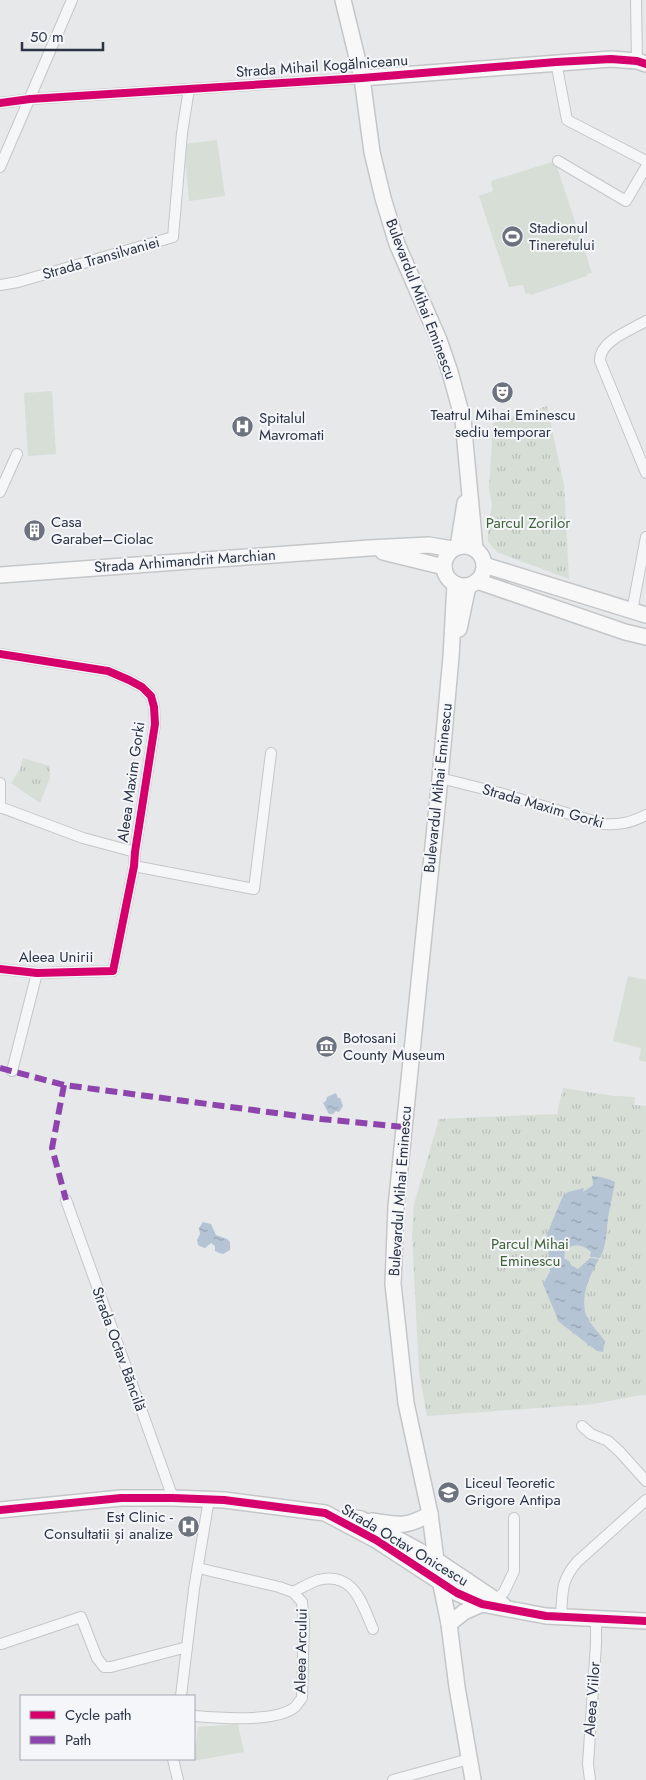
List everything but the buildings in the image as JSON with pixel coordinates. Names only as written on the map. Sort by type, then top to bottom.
[{"type":"main road","name":"Bulevardul Mihai Eminescu","points":[[343,0],[362,78],[372,152],[383,198],[397,244],[442,348],[463,420],[475,549]]},
{"type":"main road","name":"Strada Mihail Kogălniceanu","points":[[362,78],[556,62],[611,59],[642,62]]},
{"type":"main road","name":"Bulevardul Mihai Eminescu","points":[[455,548],[469,482]]},
{"type":"main road","name":"Strada Arhimandrit Marchian","points":[[0,575],[369,548],[429,545],[455,548]]},
{"type":"main road","points":[[467,584],[483,571],[484,565],[481,556],[475,549],[463,546],[455,548],[447,555],[444,567],[448,578],[467,584],[625,632],[646,637]]},
{"type":"main road","name":"Strada Arhimandrit Marchian","points":[[369,548],[444,567]]},
{"type":"main road","points":[[484,565],[639,613]]},
{"type":"main road","name":"Bulevardul Mihai Eminescu","points":[[467,584],[451,657],[403,1127],[393,1284],[406,1403],[430,1514],[473,1780]]},
{"type":"main road","name":"Strada Octav Onicescu","points":[[0,1510],[121,1498],[173,1498],[209,1499],[325,1513],[376,1540],[457,1594],[489,1603]]},
{"type":"main road","points":[[325,1513],[360,1520],[407,1525],[430,1514]]},
{"type":"main road","points":[[360,1520],[436,1560],[466,1579],[489,1603],[532,1614],[646,1621]]},
{"type":"main road","points":[[449,1624],[464,1612],[489,1603]]},
{"type":"street","points":[[0,167],[72,0]]},
{"type":"street","points":[[636,0],[642,62]]},
{"type":"street","points":[[556,62],[567,120],[646,161]]},
{"type":"street","name":"Strada Mihail Kogălniceanu","points":[[0,104],[30,99],[362,78]]},
{"type":"street","name":"Strada Transilvaniei","points":[[0,285],[18,282],[174,238],[182,133],[189,89]]},
{"type":"street","points":[[558,161],[626,201],[646,167]]},
{"type":"street","points":[[646,321],[606,344],[600,354],[600,360],[646,473]]},
{"type":"street","points":[[0,492],[17,454]]},
{"type":"street","points":[[639,613],[646,536]]},
{"type":"street","name":"Aleea Maxim Gorki","points":[[0,654],[108,671],[142,687],[151,696],[155,724],[134,866],[113,971]]},
{"type":"street","points":[[134,866],[254,889],[271,753]]},
{"type":"street","name":"Strada Maxim Gorki","points":[[440,778],[500,793],[603,824],[618,825],[646,815]]},
{"type":"street","points":[[0,783],[0,808],[83,838],[135,852]]},
{"type":"street","name":"Aleea Unirii","points":[[0,969],[37,973],[113,971]]},
{"type":"street","points":[[12,1071],[37,973]]},
{"type":"street","name":"Strada Octav Băncilă","points":[[66,1200],[173,1498]]},
{"type":"street","points":[[582,1426],[590,1434],[608,1441],[646,1481]]},
{"type":"street","points":[[181,1695],[194,1589],[209,1499]]},
{"type":"street","points":[[561,1616],[565,1579],[569,1572],[577,1562],[646,1500]]},
{"type":"street","points":[[489,1603],[504,1592],[514,1571],[514,1518]]},
{"type":"street","name":"Aleea Arcului","points":[[195,1716],[241,1719],[280,1714],[295,1707],[302,1698],[304,1623],[302,1602],[293,1592],[198,1568]]},
{"type":"street","points":[[293,1592],[318,1580],[332,1579],[344,1581],[357,1593],[373,1629]]},
{"type":"street","points":[[1,1644],[81,1618],[98,1658],[104,1667],[111,1667],[188,1647]]},
{"type":"street","name":"Aleea Viilor","points":[[590,1780],[588,1764],[596,1618]]},
{"type":"street","points":[[393,1780],[469,1759]]},
{"type":"street","points":[[173,1760],[178,1780]]},
{"type":"green space","points":[[217,140],[225,196],[189,201],[184,144]]},
{"type":"green space","points":[[555,161],[592,273],[531,295],[530,293],[526,294],[523,285],[509,287],[479,196],[493,191],[491,181]]},
{"type":"green space","points":[[52,391],[56,454],[28,456],[24,393]]},
{"type":"green space","name":"Parcul Zorilor","points":[[547,406],[564,485],[569,579],[497,552],[488,542],[488,528],[492,505],[489,490],[493,423]]},
{"type":"green space","points":[[23,758],[50,766],[50,778],[40,803],[11,783],[20,769]]},
{"type":"green space","points":[[628,976],[646,980],[646,1062],[639,1060],[641,1048],[613,1041]]},
{"type":"green space","name":"Parcul Mihai Eminescu","points":[[563,1088],[614,1096],[635,1097],[634,1105],[646,1106],[646,1395],[594,1404],[427,1416],[419,1373],[412,1235],[414,1204],[439,1119],[557,1114]]},
{"type":"green space","points":[[238,1724],[244,1752],[192,1761],[195,1760],[198,1727]]},
{"type":"water","points":[[336,1093],[343,1106],[339,1112],[336,1111],[333,1114],[329,1114],[323,1103],[327,1097]]},
{"type":"water","points":[[592,1176],[615,1182],[602,1253],[600,1258],[590,1257],[591,1252],[588,1249],[575,1245],[565,1250],[564,1258],[578,1269],[590,1258],[599,1259],[587,1286],[584,1308],[592,1325],[605,1341],[603,1352],[597,1351],[559,1322],[543,1284],[550,1272],[547,1234],[562,1198],[568,1192],[584,1188],[583,1192],[593,1185]]},
{"type":"water","points":[[203,1222],[211,1224],[216,1235],[230,1242],[230,1250],[223,1254],[215,1251],[215,1246],[211,1243],[205,1248],[198,1245],[199,1228]]},
{"type":"marked path","points":[[0,1068],[64,1085],[321,1119],[403,1127]]},
{"type":"marked path","points":[[64,1085],[52,1148],[66,1200]]},
{"type":"cycle path","points":[[0,103],[30,99],[362,78],[556,62],[611,59],[637,61],[646,64]]},
{"type":"cycle path","points":[[0,654],[108,671],[129,680],[142,687],[151,696],[155,724],[134,866],[113,971],[37,973],[0,969]]},
{"type":"cycle path","points":[[0,1510],[121,1498],[173,1498],[224,1500],[325,1513],[376,1540],[457,1593],[482,1604],[546,1616],[646,1621]]},
{"type":"place","name":"Stadionul Tineretului","points":[[513,237]]},
{"type":"place","name":"Teatrul Mihai Eminescu sediu temporar","points":[[503,392]]},
{"type":"place","name":"Spitalul Mavromati","points":[[243,427]]},
{"type":"place","name":"Casa Garabet–Ciolac","points":[[35,531]]},
{"type":"place","name":"Botosani County Museum","points":[[327,1047]]},
{"type":"place","name":"Liceul Teoretic Grigore Antipa","points":[[449,1492]]},
{"type":"place","name":"Est Clinic - Consultatii și analize","points":[[189,1526]]}]
